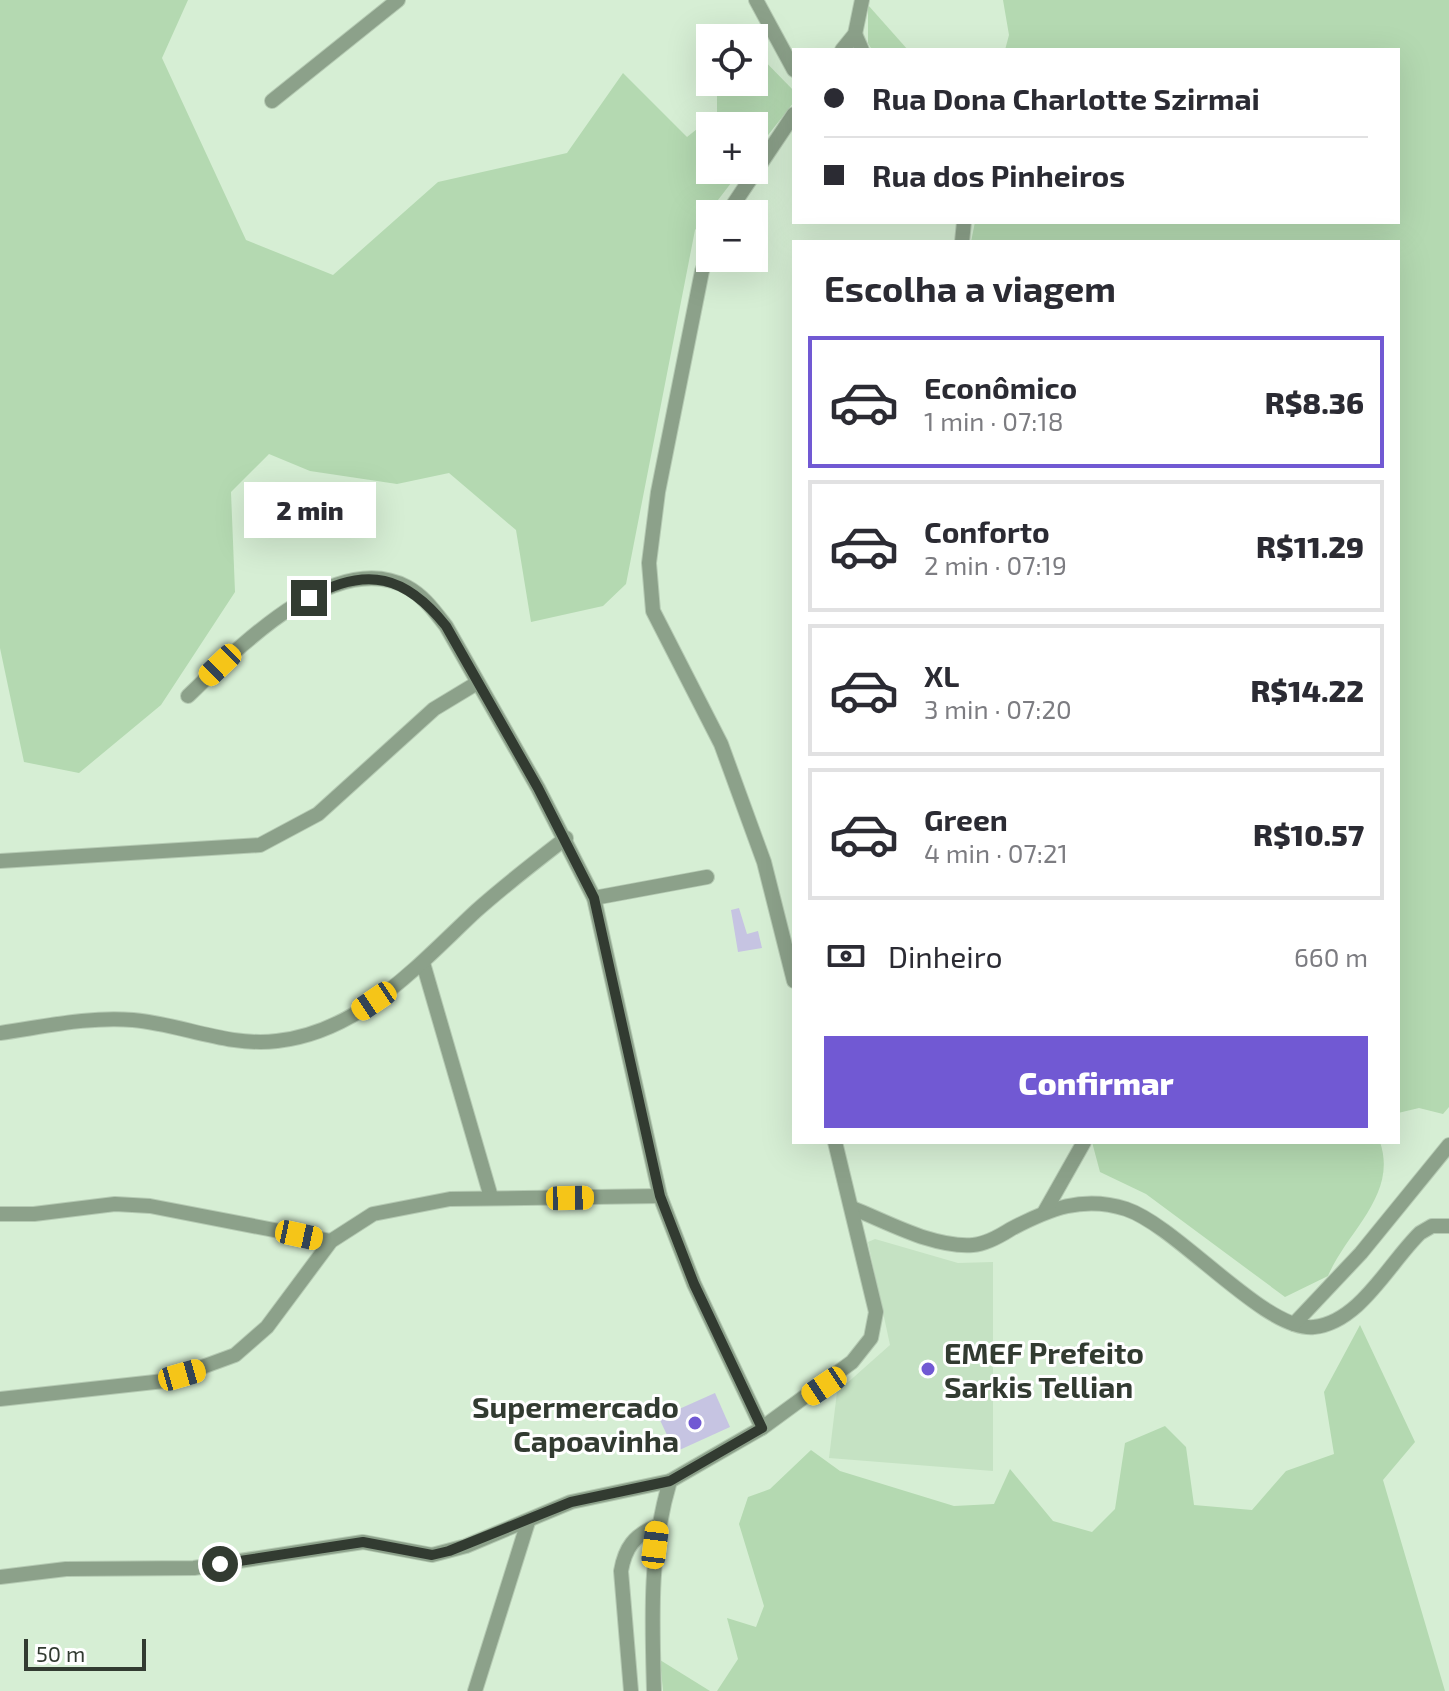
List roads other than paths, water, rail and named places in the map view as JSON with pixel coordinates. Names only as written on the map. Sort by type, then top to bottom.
[{"type":"street","points":[[272,101],[398,0]]},
{"type":"street","points":[[756,0],[792,66]]},
{"type":"street","points":[[844,48],[855,34],[862,0]]},
{"type":"street","points":[[855,34],[861,48]]},
{"type":"street","points":[[736,200],[792,117]]},
{"type":"street","points":[[702,272],[658,492],[649,563],[653,611],[721,744],[764,862],[792,973]]},
{"type":"street","points":[[188,696],[236,650],[293,607],[325,589],[356,579],[382,579],[407,587],[428,603],[446,626],[566,838],[594,898],[660,1196],[694,1284],[762,1428]]},
{"type":"street","points":[[0,861],[260,845],[318,814],[434,709],[477,683]]},
{"type":"street","points":[[0,1033],[128,1019],[163,1023],[239,1041],[275,1042],[307,1036],[342,1023],[423,963],[519,874],[566,838]]},
{"type":"street","points":[[594,898],[707,877]]},
{"type":"street","points":[[423,963],[491,1197]]},
{"type":"street","points":[[0,1577],[66,1569],[194,1568],[363,1542],[432,1555],[466,1546],[571,1502],[670,1481],[762,1428],[833,1378],[852,1362],[871,1338],[876,1312],[836,1144]]},
{"type":"street","points":[[1045,1211],[1065,1182],[1083,1144]]},
{"type":"street","points":[[1294,1324],[1361,1253],[1449,1145]]},
{"type":"street","points":[[0,1399],[164,1381],[235,1355],[267,1327],[331,1241],[373,1214],[407,1205],[491,1197],[660,1196]]},
{"type":"street","points":[[852,1208],[930,1238],[975,1245],[1045,1211],[1084,1202],[1127,1209],[1165,1231],[1263,1307],[1294,1324],[1310,1327],[1341,1318],[1420,1233],[1432,1226],[1449,1226]]},
{"type":"street","points":[[0,1214],[34,1214],[115,1204],[150,1206],[331,1241]]},
{"type":"street","points":[[654,1691],[652,1575],[657,1526],[670,1481]]},
{"type":"street","points":[[475,1691],[528,1522]]},
{"type":"street","points":[[631,1691],[621,1571],[624,1553],[632,1541],[643,1531],[657,1526]]},
{"type":"place","name":"EMEF Prefeito Sarkis Tellian","points":[[928,1369]]},
{"type":"place","name":"Supermercado Capoavinha","points":[[695,1423]]}]
